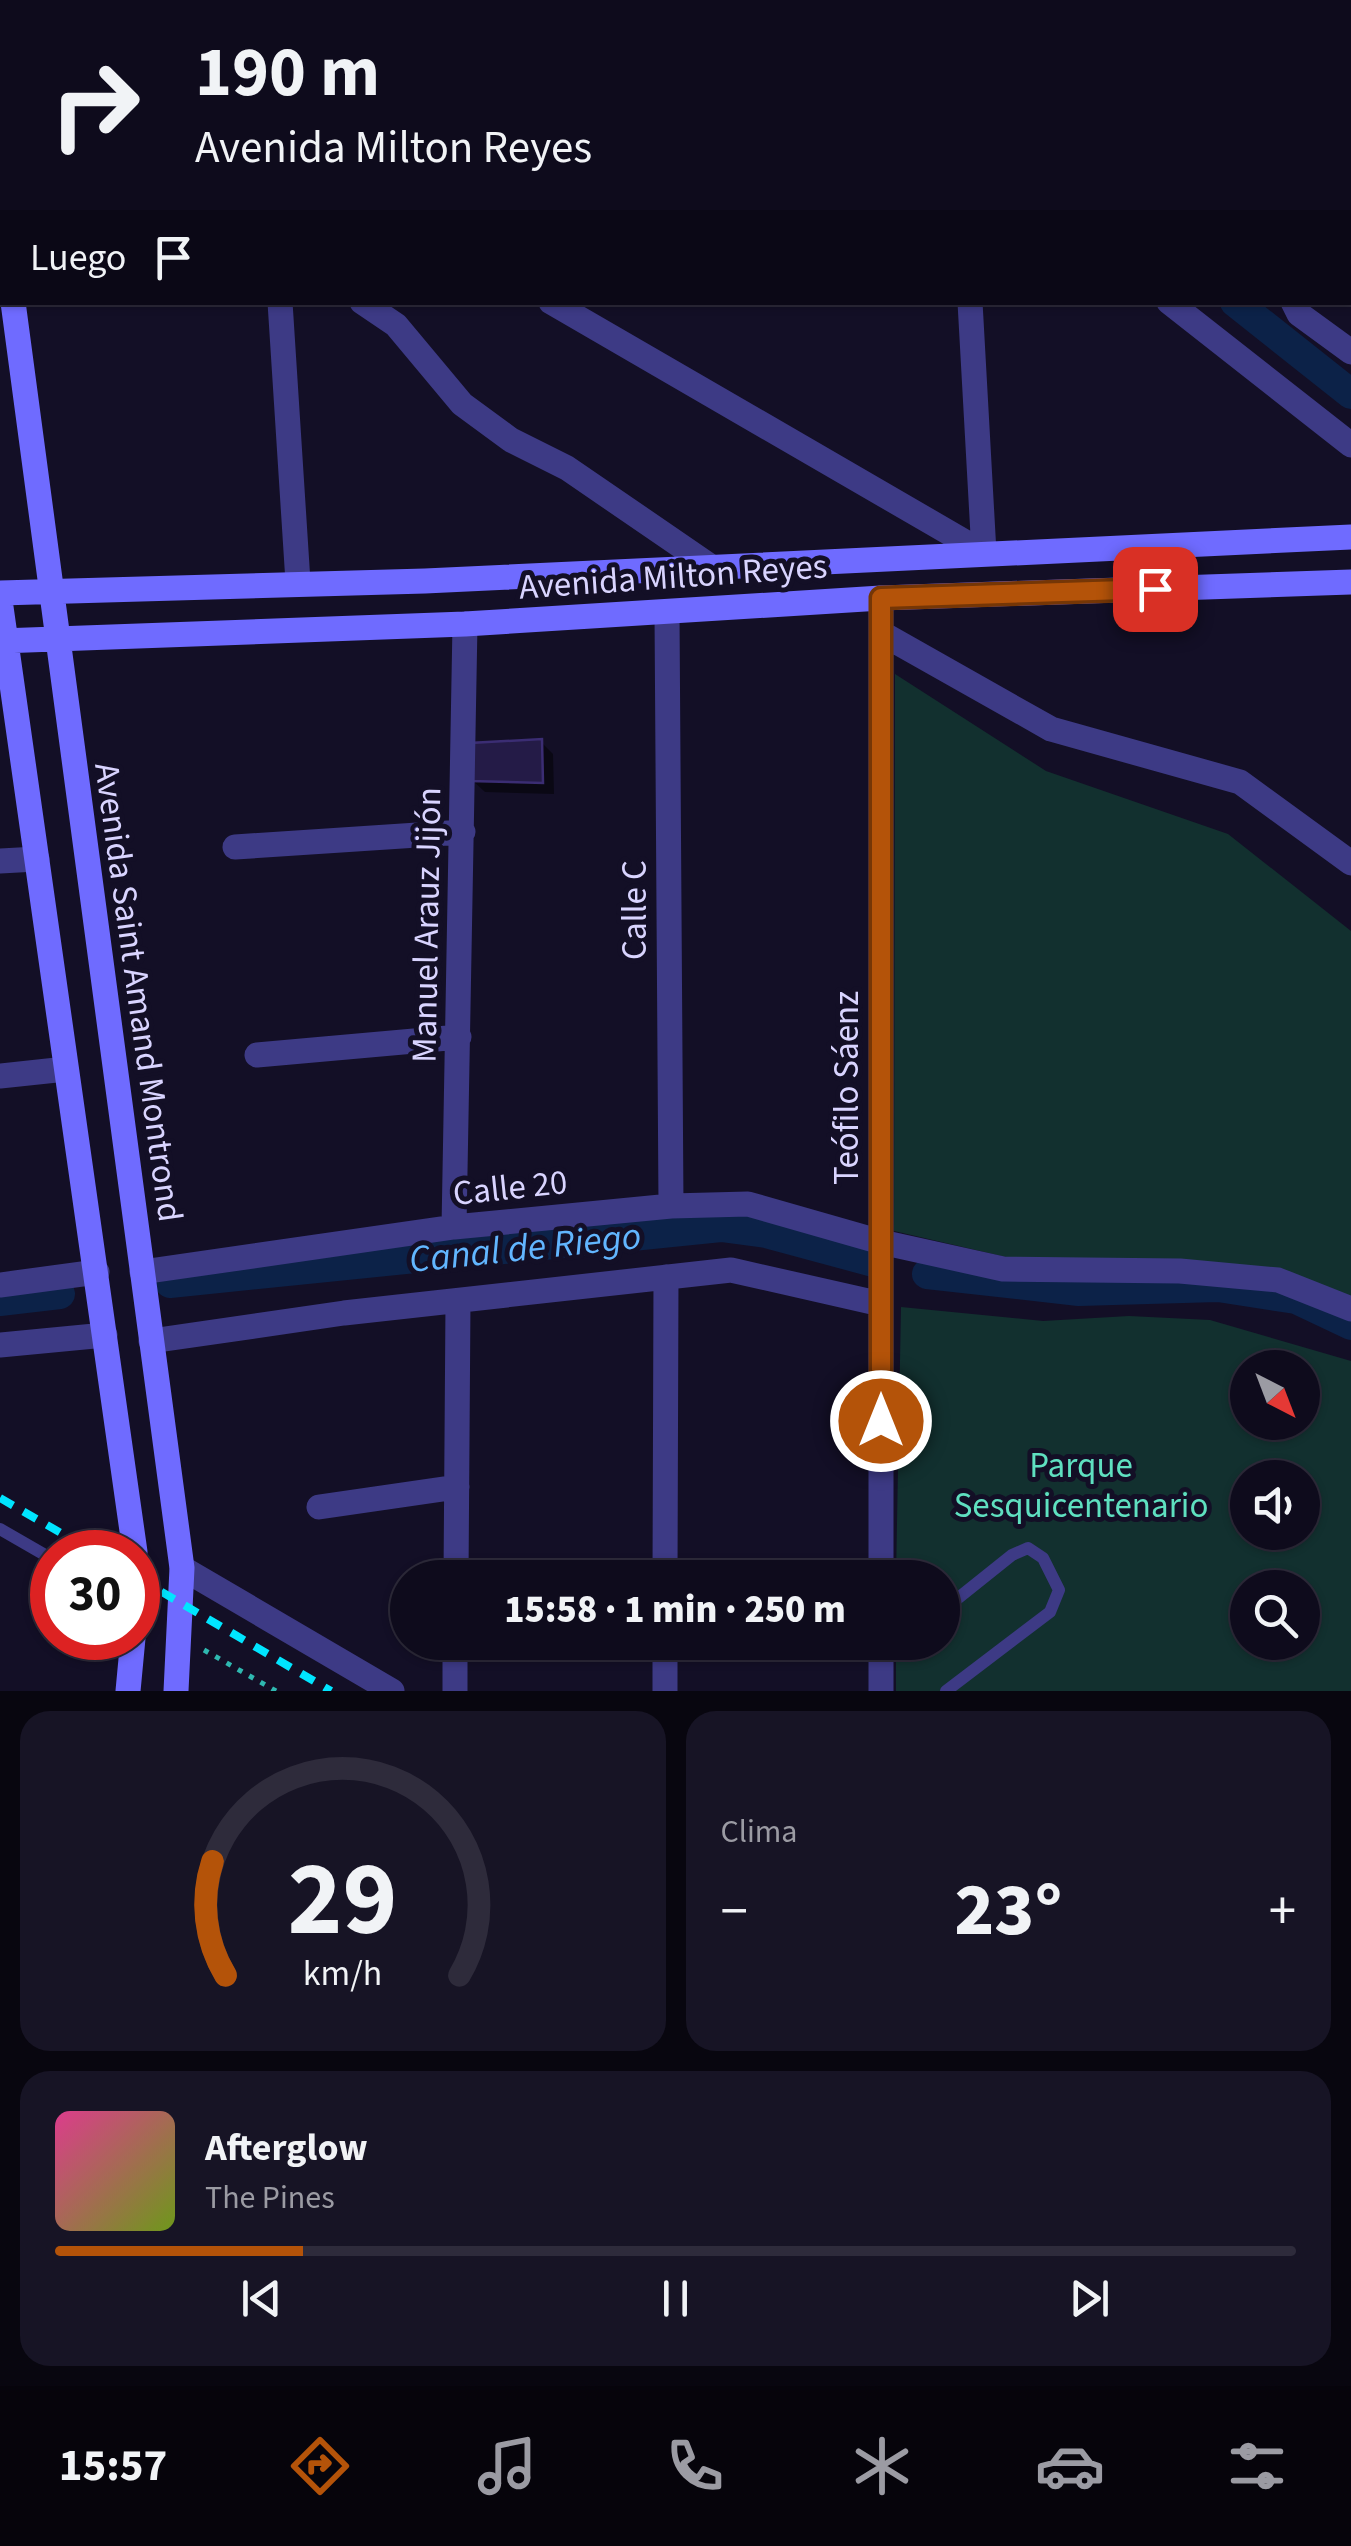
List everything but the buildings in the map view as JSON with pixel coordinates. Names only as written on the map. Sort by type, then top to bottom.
[{"type":"street","name":"Avenida Saint Amand Montrond","points":[[12,305],[182,1568],[176,1691]]},
{"type":"street","points":[[280,305],[298,582]]},
{"type":"street","points":[[367,305],[396,324],[462,404],[511,440],[567,468],[710,566]]},
{"type":"street","points":[[556,305],[984,553]]},
{"type":"street","points":[[970,305],[984,553]]},
{"type":"street","points":[[1172,305],[1351,445]]},
{"type":"street","points":[[1294,305],[1299,314],[1351,352]]},
{"type":"street","name":"Avenida Milton Reyes","points":[[0,596],[50,590],[425,581],[1351,536]]},
{"type":"street","name":"Avenida Milton Reyes","points":[[3,641],[465,624],[881,598],[1351,582]]},
{"type":"street","points":[[0,596],[3,641],[132,1530]]},
{"type":"street","name":"Teófilo Sáenz","points":[[881,598],[881,1560]]},
{"type":"street","name":"Calle C","points":[[667,613],[671,1206]]},
{"type":"street","name":"Manuel Arauz Jijón","points":[[454,1227],[465,624]]},
{"type":"street","points":[[881,632],[1051,728],[1240,782],[1351,863]]},
{"type":"street","points":[[235,846],[462,832]]},
{"type":"street","points":[[0,861],[37,859]]},
{"type":"street","points":[[258,1054],[460,1038]]},
{"type":"street","points":[[0,1076],[66,1069]]},
{"type":"street","name":"Calle 20","points":[[142,1272],[454,1227],[671,1206],[748,1204],[881,1242],[1002,1269],[1180,1271],[1278,1280],[1351,1309]]},
{"type":"street","points":[[152,1341],[731,1270],[881,1304]]},
{"type":"street","points":[[0,1285],[97,1272]]},
{"type":"street","points":[[665,1560],[666,1278]]},
{"type":"street","points":[[456,1560],[458,1301]]},
{"type":"street","points":[[0,1345],[105,1336]]},
{"type":"street","points":[[319,1507],[457,1487]]},
{"type":"street","points":[[182,1568],[392,1691]]},
{"type":"street","points":[[128,1691],[132,1660]]},
{"type":"street","points":[[455,1691],[456,1660]]},
{"type":"street","points":[[665,1660],[665,1691]]},
{"type":"street","points":[[881,1660],[881,1691]]},
{"type":"lane","points":[[0,1529],[30,1546]]},
{"type":"lane","points":[[946,1691],[1050,1612],[1059,1590],[1043,1558],[1028,1548],[1012,1555],[960,1597]]},
{"type":"path","points":[[180,1636],[276,1691]]},
{"type":"green space","points":[[895,674],[1046,771],[1228,834],[1351,931],[1351,1298],[1006,1257],[894,1231]]},
{"type":"green space","name":"Parque Sesquicentenario","points":[[901,1307],[1043,1321],[1129,1316],[1210,1320],[1313,1350],[1230,1350],[1230,1440],[1320,1440],[1320,1352],[1351,1361],[1351,1691],[896,1691],[896,1660],[960,1660],[960,1560],[896,1560]]},
{"type":"waterway","name":"Canal de Riego","points":[[1239,305],[1351,394]]},
{"type":"waterway","name":"Canal de Riego","points":[[170,1283],[721,1227],[766,1233],[877,1263]]},
{"type":"waterway","name":"Canal de Riego","points":[[927,1274],[1079,1291],[1218,1287],[1296,1299],[1351,1325]]},
{"type":"waterway","name":"Canal de Riego","points":[[0,1301],[60,1294]]},
{"type":"railway","points":[[0,1498],[56,1530]]},
{"type":"railway","points":[[160,1591],[331,1691]]},
{"type":"route","points":[[881,1421],[881,598],[1155,589]]}]
